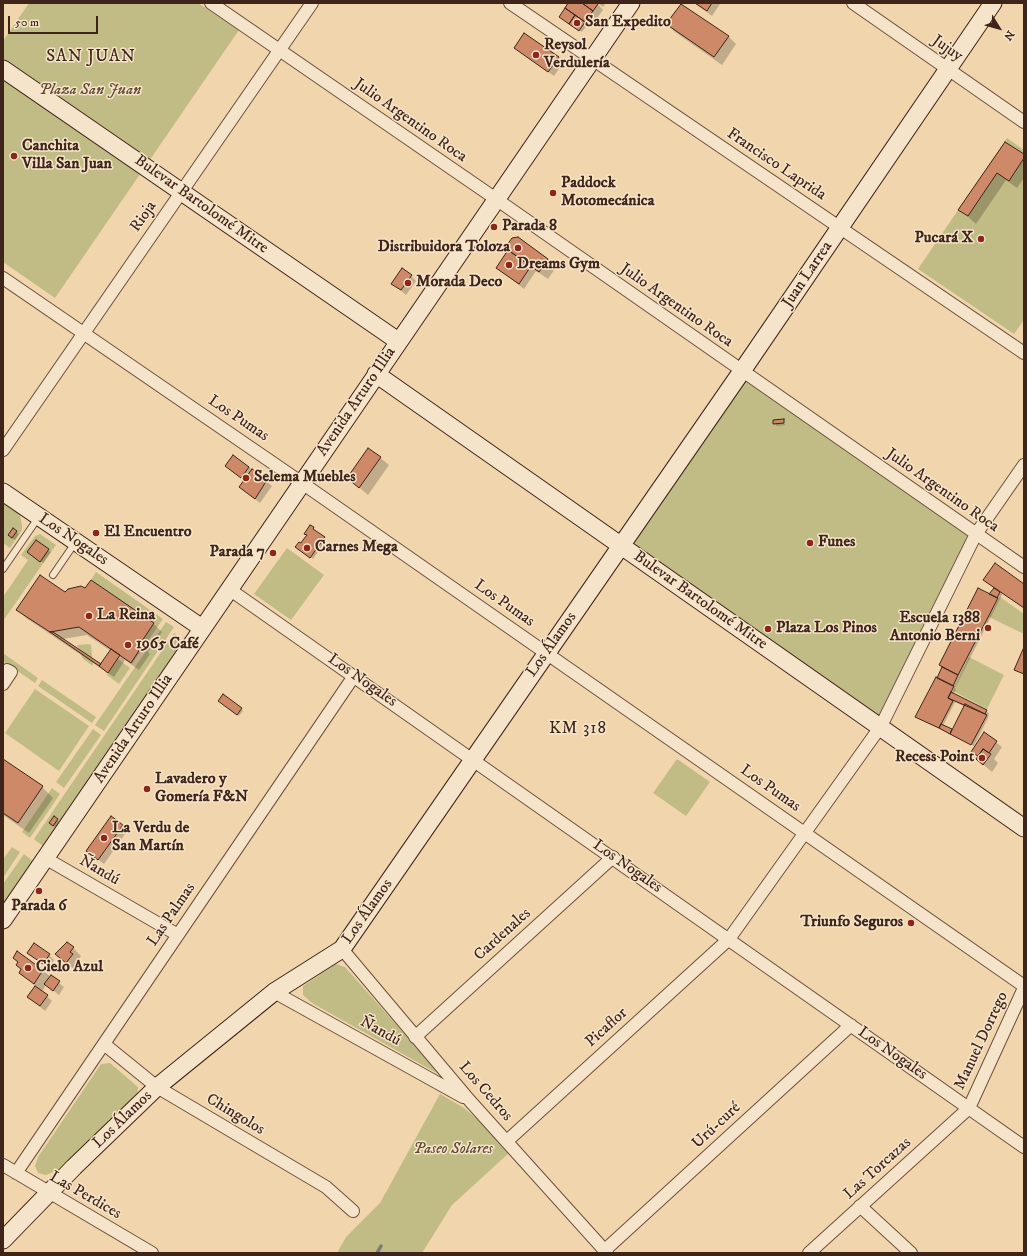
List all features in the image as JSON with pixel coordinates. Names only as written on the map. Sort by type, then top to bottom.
[{"type":"street","name":"Julio Argentino Roca","points":[[211,3],[496,199],[1024,567]]},
{"type":"street","name":"Rioja","points":[[3,450],[312,3]]},
{"type":"street","name":"Francisco Laprida","points":[[510,3],[1024,353]]},
{"type":"street","name":"Avenida Arturo Illia","points":[[3,920],[631,3]]},
{"type":"street","name":"Jujuy","points":[[853,3],[1024,122]]},
{"type":"street","name":"Juan Larrea","points":[[621,546],[993,3]]},
{"type":"street","name":"Bulevar Bartolomé Mitre","points":[[3,69],[398,342]]},
{"type":"street","name":"Los Pumas","points":[[3,278],[547,653],[1024,987]]},
{"type":"street","name":"Bulevar Bartolomé Mitre","points":[[376,374],[881,726],[1024,828]]},
{"type":"street","name":"Picaflor","points":[[507,1142],[729,939],[881,726],[976,534],[1024,465]]},
{"type":"street","name":"Los Nogales","points":[[3,492],[202,628]]},
{"type":"street","name":"Los Álamos","points":[[3,1240],[157,1088],[274,992],[342,949],[621,546]]},
{"type":"street","name":"Los Nogales","points":[[229,589],[613,857],[1024,1148]]},
{"type":"street","points":[[3,684],[11,672],[6,674]]},
{"type":"street","name":"Las Palmas","points":[[16,1173],[354,676]]},
{"type":"street","name":"Cardenales","points":[[415,1037],[613,857]]},
{"type":"street","name":"Ñandú","points":[[45,858],[178,934]]},
{"type":"street","name":"Los Cedros","points":[[342,949],[470,1101],[606,1252]]},
{"type":"street","name":"Manuel Dorrego","points":[[968,1108],[1024,987]]},
{"type":"street","name":"Ñandú","points":[[274,992],[470,1101]]},
{"type":"street","name":"Urú-curé","points":[[606,1252],[851,1025]]},
{"type":"street","name":"Chingolos","points":[[104,1044],[157,1088],[326,1187],[353,1211]]},
{"type":"street","name":"Las Torcazas","points":[[809,1253],[968,1108]]},
{"type":"street","name":"Las Perdices","points":[[3,1165],[49,1194],[152,1253]]},
{"type":"street","points":[[860,1206],[911,1253]]},
{"type":"lane","points":[[3,569],[39,517]]},
{"type":"lane","points":[[53,575],[76,542]]},
{"type":"green space","name":"Plaza San Juan","points":[[29,3],[198,3],[239,30],[55,298],[3,262],[3,41]]},
{"type":"green space","name":"Pucará X","points":[[1007,138],[1024,150],[1024,320],[1014,334],[918,269]]},
{"type":"green space","points":[[742,371],[976,534],[881,726],[621,546]]},
{"type":"green space","points":[[3,501],[20,514],[22,525],[22,530],[10,548],[3,543]]},
{"type":"green space","points":[[40,534],[56,545],[3,621],[3,597],[28,560],[21,555],[35,536]]},
{"type":"green space","points":[[287,548],[324,575],[291,620],[254,594]]},
{"type":"green space","points":[[96,572],[163,619],[132,664],[131,663],[142,646],[140,644],[154,623],[91,580]]},
{"type":"green space","points":[[1000,597],[1024,614],[1024,634],[989,617]]},
{"type":"green space","points":[[166,622],[174,627],[104,731],[95,725]]},
{"type":"green space","points":[[174,633],[181,639],[176,653],[44,847],[34,839]]},
{"type":"green space","points":[[77,645],[91,645],[93,666],[83,659]]},
{"type":"green space","points":[[3,653],[38,678],[35,683],[3,661]]},
{"type":"green space","points":[[969,657],[1004,675],[987,709],[953,691]]},
{"type":"green space","points":[[118,659],[130,668],[119,684],[107,675]]},
{"type":"green space","points":[[42,680],[96,717],[92,723],[38,686]]},
{"type":"green space","points":[[35,689],[89,726],[59,771],[5,733]]},
{"type":"green space","points":[[93,729],[101,735],[64,788],[56,782]]},
{"type":"green space","points":[[677,759],[710,782],[686,816],[653,793]]},
{"type":"green space","points":[[52,788],[60,794],[30,838],[22,832]]},
{"type":"green space","points":[[12,847],[20,852],[3,878],[3,859]]},
{"type":"green space","points":[[24,854],[34,862],[3,907],[3,884]]},
{"type":"green space","points":[[336,964],[345,967],[442,1076],[312,1003],[303,995],[303,986]]},
{"type":"green space","points":[[110,1063],[138,1087],[137,1096],[56,1171],[46,1175],[38,1173],[35,1166],[38,1157],[101,1064]]},
{"type":"green space","name":"Paseo Solares","points":[[440,1094],[464,1108],[484,1125],[509,1153],[452,1205],[422,1253],[337,1253],[346,1237],[380,1203]]},
{"type":"building","points":[[568,3],[582,3],[593,11],[585,22],[565,8]]},
{"type":"building","points":[[582,3],[597,3],[598,4],[593,11]]},
{"type":"building","points":[[695,3],[712,3],[707,11]]},
{"type":"building","points":[[681,4],[729,36],[714,57],[666,24]]},
{"type":"building","points":[[565,8],[575,15],[569,24],[559,17]]},
{"type":"building","name":"San Expedito","points":[[575,15],[585,22],[579,31],[569,24]]},
{"type":"building","points":[[524,33],[559,57],[548,72],[514,48]]},
{"type":"building","points":[[1005,142],[1024,154],[1024,158],[1009,181],[997,173],[968,216],[958,210]]},
{"type":"building","points":[[518,237],[548,259],[539,272],[505,248],[512,238]]},
{"type":"building","points":[[508,250],[531,266],[519,284],[496,268]]},
{"type":"building","points":[[402,268],[412,275],[401,290],[391,284]]},
{"type":"building","points":[[784,419],[784,423],[773,424],[773,420]]},
{"type":"building","points":[[368,448],[381,457],[359,488],[347,478]]},
{"type":"building","points":[[233,455],[249,467],[241,478],[225,466]]},
{"type":"building","points":[[252,469],[267,480],[255,499],[239,487]]},
{"type":"building","points":[[310,525],[314,527],[313,529],[325,537],[310,558],[295,547],[299,542],[301,543],[307,535],[304,534]]},
{"type":"building","points":[[13,528],[17,531],[12,538],[8,535]]},
{"type":"building","points":[[36,540],[49,549],[40,562],[27,552]]},
{"type":"building","points":[[995,563],[1024,584],[1024,608],[983,580]]},
{"type":"building","points":[[40,575],[65,592],[68,589],[81,586],[85,588],[91,580],[154,623],[140,644],[142,646],[131,663],[79,627],[50,632],[16,610]]},
{"type":"building","points":[[978,588],[998,598],[958,675],[939,665]]},
{"type":"building","points":[[994,588],[1000,592],[997,598],[989,594]]},
{"type":"building","points":[[50,632],[53,632],[101,664],[99,666]]},
{"type":"building","points":[[1024,647],[1024,674],[1014,670]]},
{"type":"building","points":[[111,649],[120,655],[108,673],[99,666]]},
{"type":"building","points":[[942,667],[958,675],[953,686],[937,678]]},
{"type":"building","points":[[936,677],[954,686],[948,698],[953,701],[939,728],[915,717]]},
{"type":"building","points":[[951,692],[987,710],[985,714],[948,698]]},
{"type":"building","points":[[223,694],[242,708],[237,715],[218,701]]},
{"type":"building","points":[[965,704],[987,715],[971,745],[950,734]]},
{"type":"building","points":[[941,724],[952,729],[950,734],[939,728]]},
{"type":"building","points":[[984,732],[997,741],[989,753],[983,749],[978,756],[971,752]]},
{"type":"building","name":"Recess Point","points":[[983,749],[991,754],[983,765],[976,759]]},
{"type":"building","points":[[3,759],[43,786],[18,823],[3,813]]},
{"type":"building","points":[[54,816],[58,819],[53,826],[49,823]]},
{"type":"building","name":"La Verdu de San Martín","points":[[111,816],[123,825],[98,860],[86,851]]},
{"type":"building","points":[[67,942],[74,947],[70,952],[73,954],[66,963],[55,954]]},
{"type":"building","points":[[34,943],[50,954],[43,964],[27,953]]},
{"type":"building","points":[[17,951],[43,970],[34,984],[19,973],[21,969],[16,965],[18,962],[13,958]]},
{"type":"building","points":[[51,975],[60,981],[53,991],[44,984]]},
{"type":"building","points":[[35,986],[48,995],[40,1006],[27,997]]},
{"type":"waterway","points":[[377,1253],[381,1246]]},
{"type":"place","name":"San Expedito","points":[[577,23]]},
{"type":"place","name":"Reysol Verdulería","points":[[536,55]]},
{"type":"place","name":"Canchita Villa San Juan","points":[[14,156]]},
{"type":"place","name":"Paddock Motomecánica","points":[[553,193]]},
{"type":"place","name":"Parada 8","points":[[494,227]]},
{"type":"place","name":"Pucará X","points":[[981,239]]},
{"type":"place","name":"Distribuidora Toloza","points":[[518,248]]},
{"type":"place","name":"Dreams Gym","points":[[509,265]]},
{"type":"place","name":"Morada Deco","points":[[408,283]]},
{"type":"place","name":"Selema Muebles","points":[[246,478]]},
{"type":"place","name":"El Encuentro","points":[[96,533]]},
{"type":"place","name":"Funes","points":[[810,543]]},
{"type":"place","name":"Carnes Mega","points":[[307,548]]},
{"type":"place","name":"Parada 7","points":[[273,553]]},
{"type":"place","name":"La Reina","points":[[89,616]]},
{"type":"place","name":"Escuela 1388 Antonio Berni","points":[[988,628]]},
{"type":"place","name":"Plaza Los Pinos","points":[[768,629]]},
{"type":"place","name":"1965 Café","points":[[128,645]]},
{"type":"place","name":"Recess Point","points":[[982,758]]},
{"type":"place","name":"Lavadero y Gomería F&N","points":[[147,789]]},
{"type":"place","name":"La Verdu de San Martín","points":[[104,838]]},
{"type":"place","name":"Parada 6","points":[[39,891]]},
{"type":"place","name":"Triunfo Seguros","points":[[911,923]]},
{"type":"place","name":"Cielo Azul","points":[[28,968]]},
{"type":"district","name":"SAN JUAN","points":[[91,57]]},
{"type":"district","name":"KM 318","points":[[578,729]]}]
